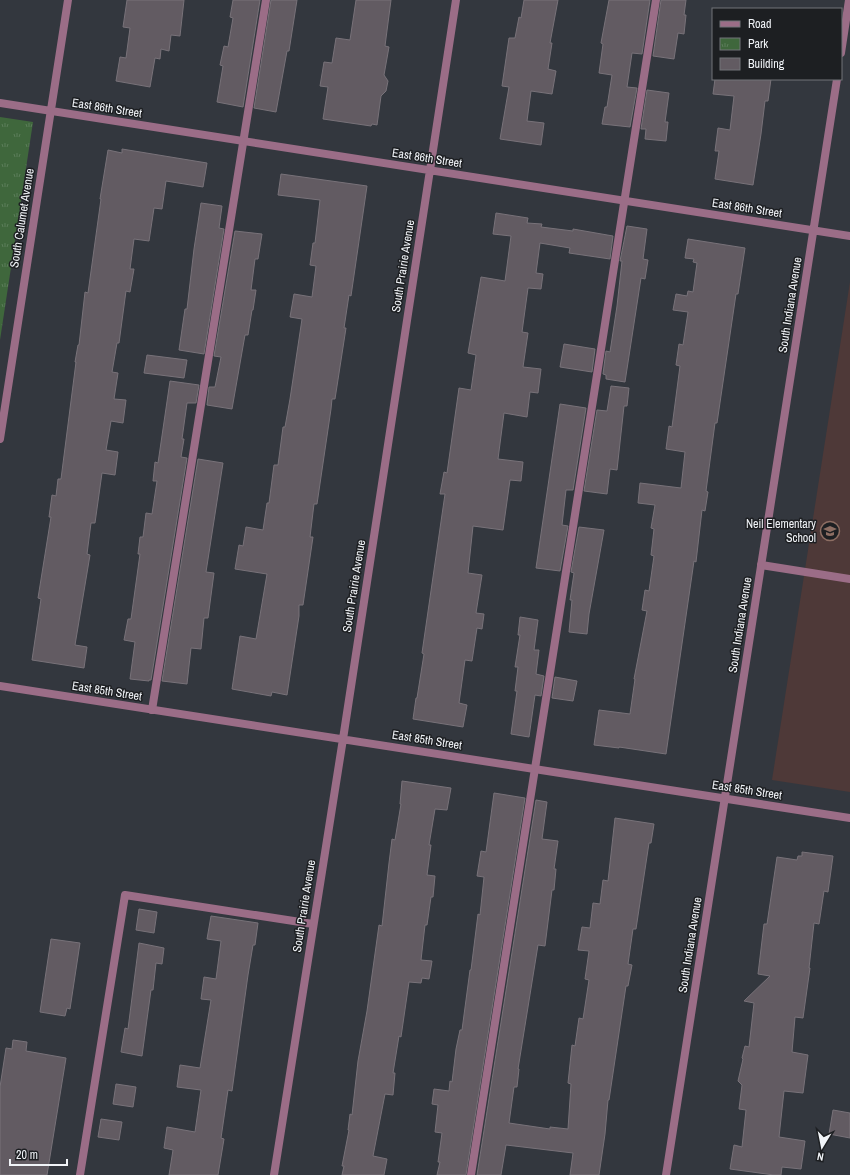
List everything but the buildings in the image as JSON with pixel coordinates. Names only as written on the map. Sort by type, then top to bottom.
[{"type":"street","name":"South Calumet Avenue","points":[[0,439],[68,0]]},
{"type":"street","points":[[152,710],[266,0]]},
{"type":"street","name":"South Prairie Avenue","points":[[274,1175],[343,739],[456,0]]},
{"type":"street","points":[[471,1175],[656,0]]},
{"type":"street","points":[[842,46],[849,0]]},
{"type":"street","name":"South Indiana Avenue","points":[[666,1175],[837,80]]},
{"type":"street","name":"East 86th Street","points":[[0,103],[850,236]]},
{"type":"street","points":[[761,565],[850,579]]},
{"type":"street","name":"East 85th Street","points":[[0,686],[850,818]]},
{"type":"street","points":[[80,1175],[125,894],[313,924]]},
{"type":"shaded area","name":"Neil Elementary School","points":[[850,282],[850,792],[772,780]]},
{"type":"green space","points":[[0,117],[33,122],[0,340]]},
{"type":"place","name":"Neil Elementary School","points":[[830,531]]}]
